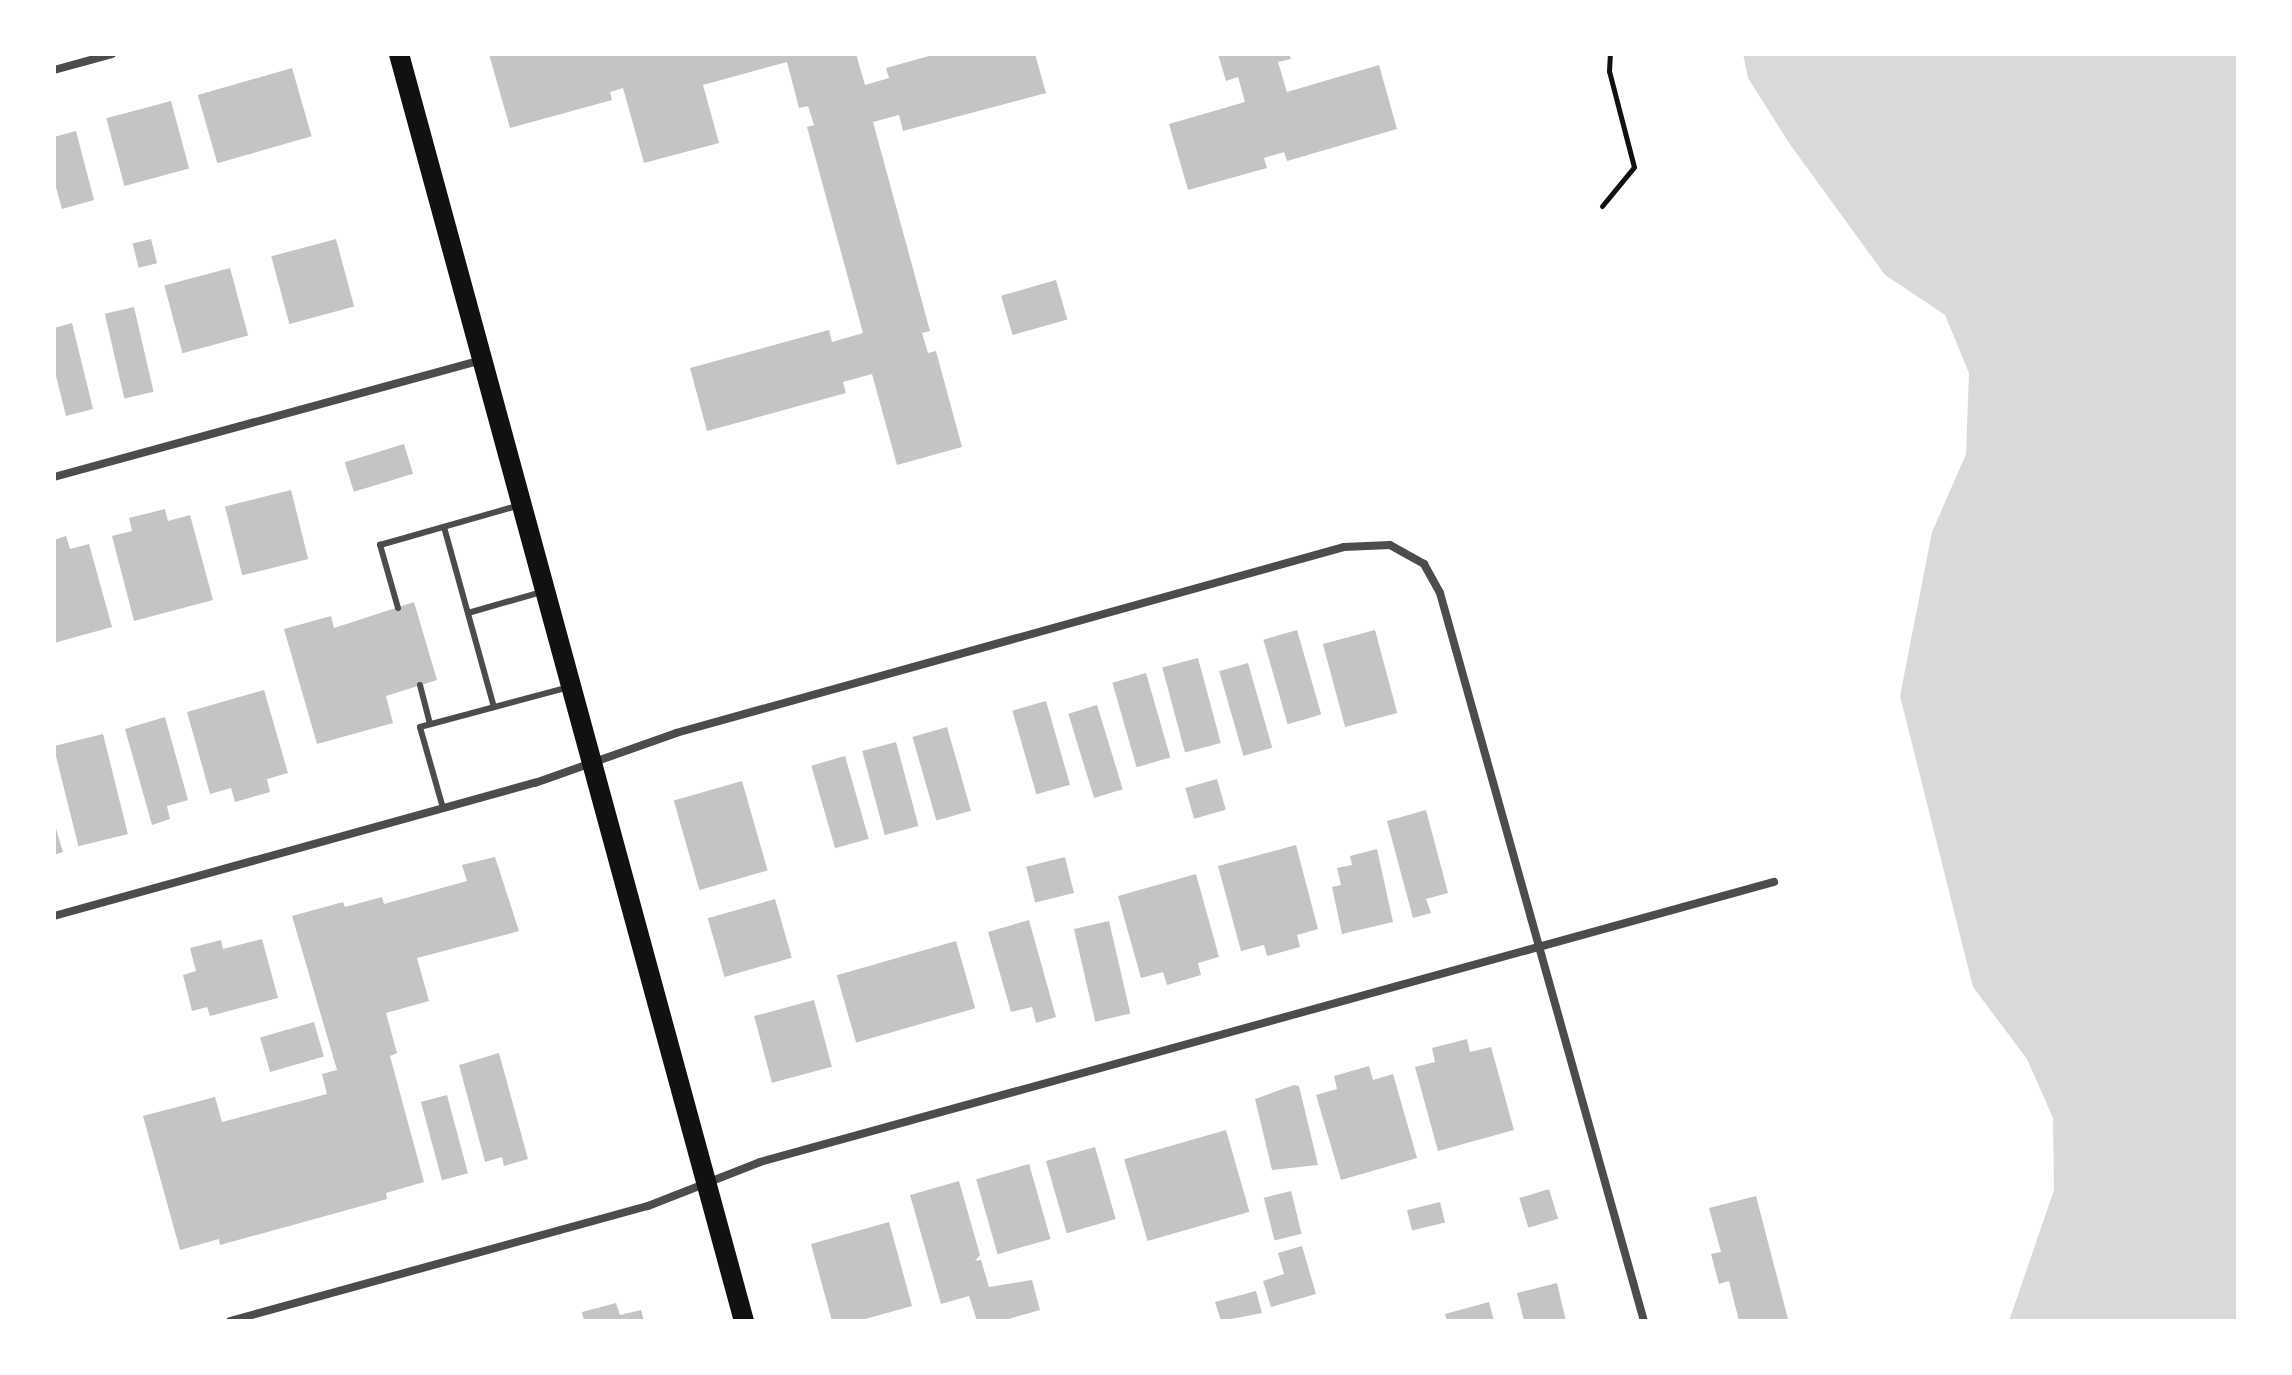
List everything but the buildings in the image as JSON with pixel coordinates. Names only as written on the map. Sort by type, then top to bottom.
[{"type":"main road","points":[[399,54],[744,1321]]},
{"type":"street","points":[[54,70],[112,54]]},
{"type":"street","points":[[54,477],[484,359]]},
{"type":"street","points":[[54,916],[443,808],[593,763],[676,733],[1344,547],[1390,545],[1424,564],[1440,593],[1644,1321]]},
{"type":"street","points":[[230,1321],[648,1206],[706,1181],[1774,882]]},
{"type":"lane","points":[[398,608],[380,545],[523,504]]},
{"type":"lane","points":[[444,527],[494,707]]},
{"type":"lane","points":[[468,613],[547,591]]},
{"type":"lane","points":[[420,685],[430,724]]},
{"type":"lane","points":[[443,808],[420,727],[572,686]]},
{"type":"path","points":[[1602,206],[1634,167],[1609,71],[1610,54]]},
{"type":"shaded area","points":[[1743,54],[2238,54],[2238,1321],[2009,1321],[2054,1190],[2053,1118],[2027,1059],[1973,987],[1900,696],[1932,532],[1966,454],[1969,373],[1945,315],[1885,275],[1789,143],[1748,78]]}]
